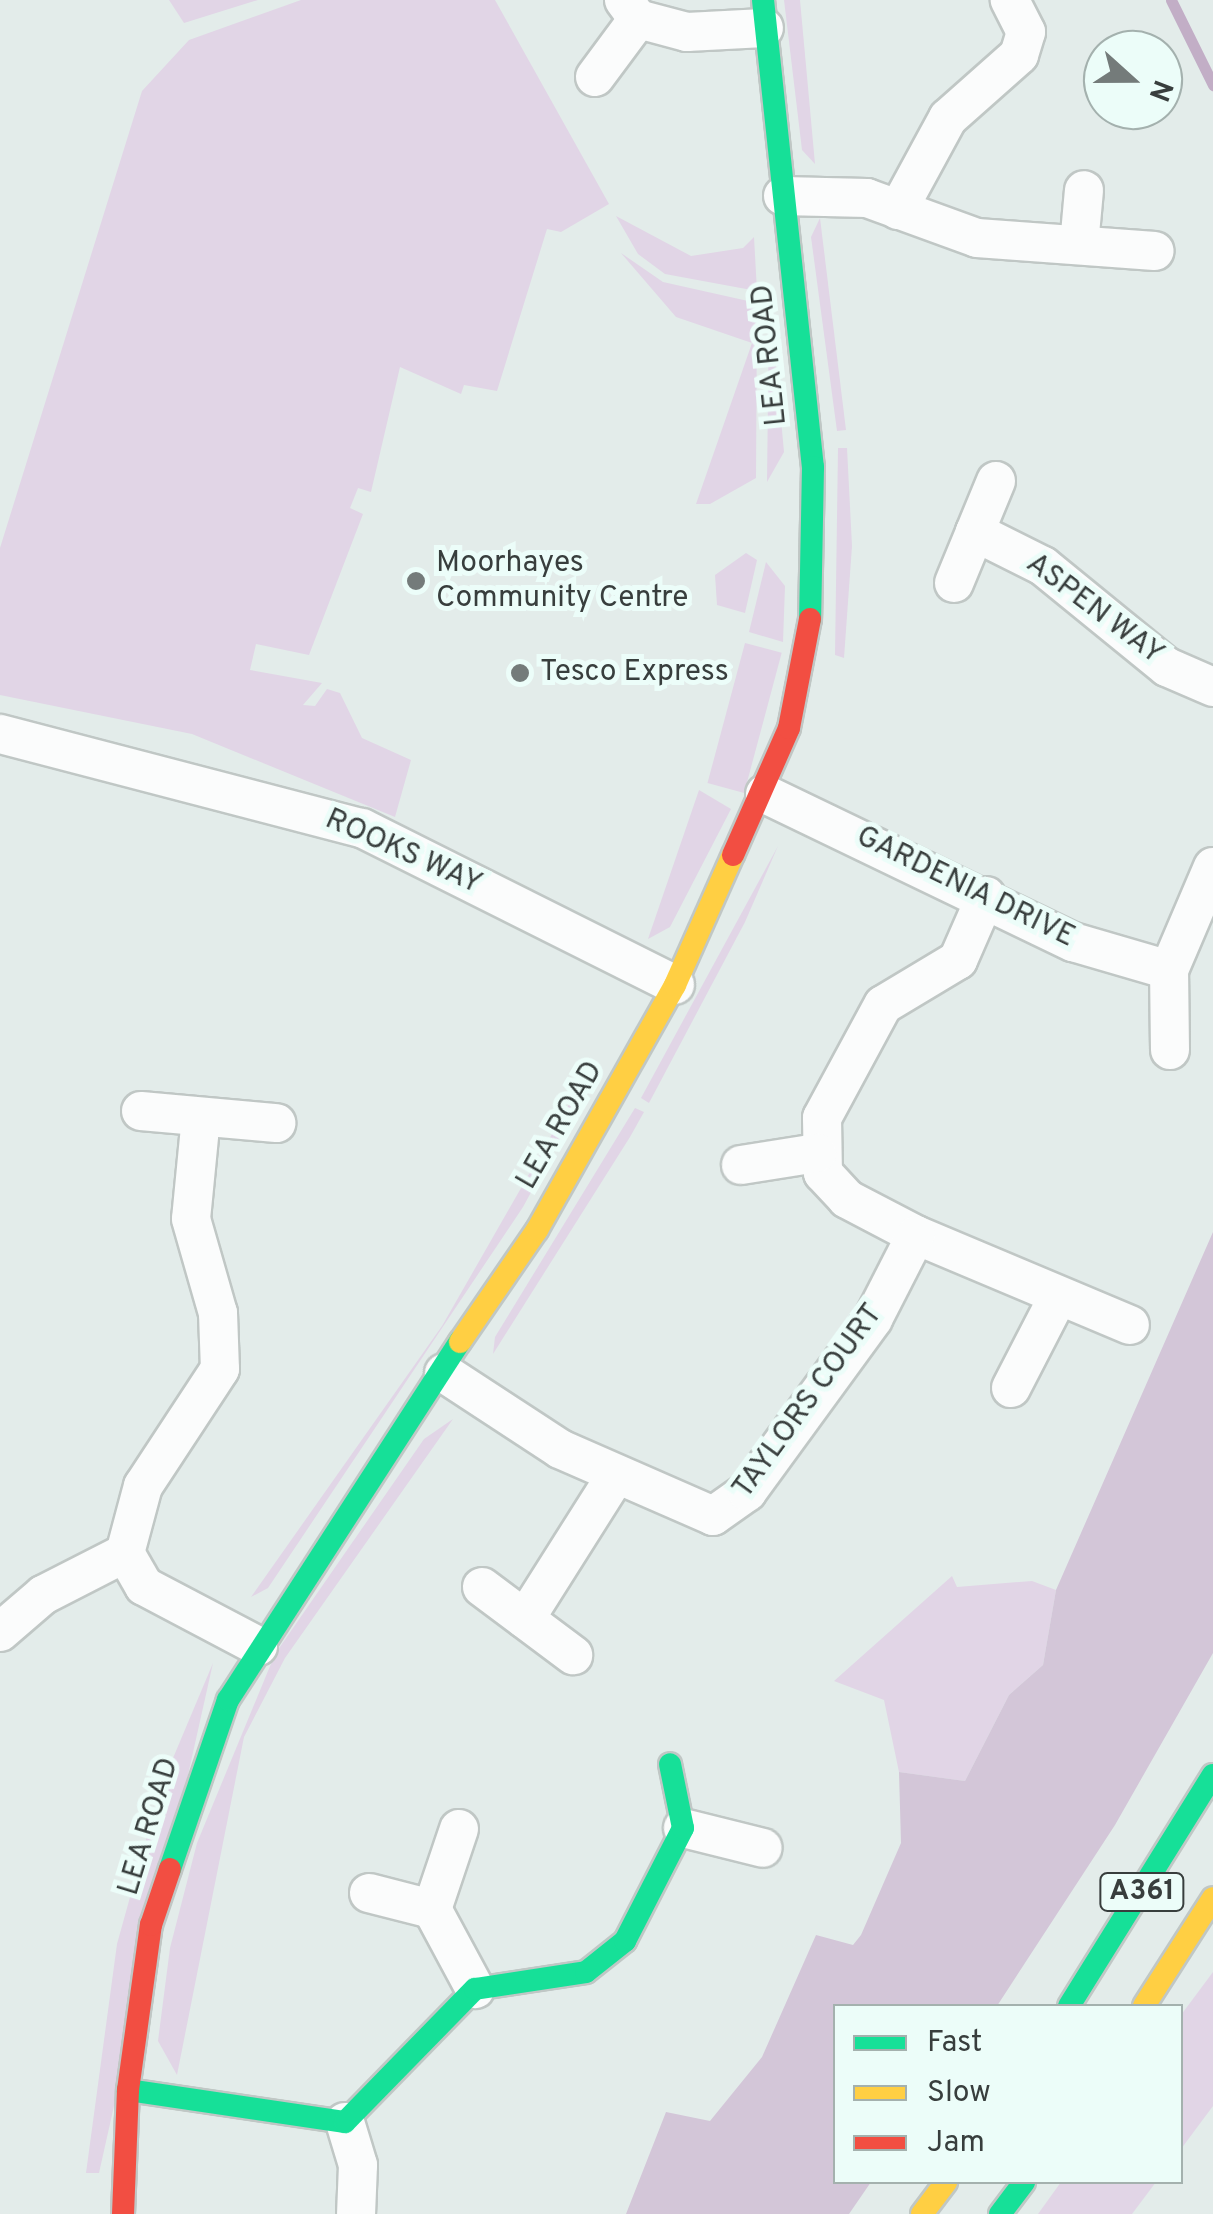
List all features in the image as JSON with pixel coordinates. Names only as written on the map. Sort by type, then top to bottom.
[{"type":"main road","name":"LEA ROAD","points":[[123,2214],[128,2090],[166,1874],[196,1774],[258,1646],[444,1373],[675,986],[765,794],[809,655],[814,591],[814,467],[764,14]]},
{"type":"main road","points":[[128,2090],[345,2122],[475,1989],[604,1962],[625,1941],[683,1828],[670,1764]]},
{"type":"main road","name":"A361","points":[[1069,2004],[1213,1776]]},
{"type":"main road","name":"A361","points":[[1145,2004],[1213,1898]]},
{"type":"main road","points":[[922,2214],[944,2184]]},
{"type":"main road","points":[[1000,2214],[1022,2184]]},
{"type":"street","points":[[898,210],[948,118],[1018,56],[1026,32],[1010,0]]},
{"type":"street","points":[[595,77],[631,10],[687,32],[764,14]]},
{"type":"street","points":[[783,196],[826,190],[978,238],[1155,250]]},
{"type":"street","points":[[1079,244],[1084,190]]},
{"type":"street","points":[[954,583],[996,481]]},
{"type":"street","name":"ASPEN WAY","points":[[975,532],[1043,566],[1167,666],[1213,687]]},
{"type":"street","name":"ROOKS WAY","points":[[0,734],[362,828],[675,986]]},
{"type":"street","name":"GARDENIA DRIVE","points":[[765,794],[986,896],[1073,942],[1169,970]]},
{"type":"street","points":[[1170,1050],[1169,970],[1213,867]]},
{"type":"street","points":[[986,896],[958,960],[882,1005],[822,1118],[818,1152],[847,1198],[916,1235],[1057,1299],[1130,1326]]},
{"type":"street","points":[[140,1111],[276,1122]]},
{"type":"street","points":[[0,1632],[43,1595],[124,1552],[143,1486],[220,1370],[218,1314],[191,1219],[201,1117]]},
{"type":"street","points":[[741,1165],[818,1152]]},
{"type":"street","name":"TAYLORS COURT","points":[[444,1373],[616,1475],[694,1516],[730,1510],[873,1319],[916,1235]]},
{"type":"street","points":[[1011,1388],[1057,1299]]},
{"type":"street","points":[[526,1619],[616,1475]]},
{"type":"street","points":[[124,1552],[144,1586],[258,1646]]},
{"type":"street","points":[[482,1587],[573,1655]]},
{"type":"street","points":[[683,1828],[763,1848]]},
{"type":"street","points":[[432,1909],[459,1829]]},
{"type":"street","points":[[369,1892],[432,1909],[475,1989]]},
{"type":"street","points":[[345,2122],[358,2165],[356,2214]]},
{"type":"shaded area","points":[[169,0],[258,0],[184,23]]},
{"type":"shaded area","points":[[301,0],[495,0],[609,204],[561,232],[547,229],[497,391],[464,385],[461,394],[400,367],[371,492],[358,488],[350,508],[363,514],[309,655],[256,644],[250,670],[322,683],[303,705],[315,706],[327,689],[340,693],[362,738],[411,760],[395,817],[192,734],[0,695],[0,548],[142,91],[189,40]]},
{"type":"shaded area","points":[[784,0],[800,0],[815,164],[802,150]]},
{"type":"shaded area","points":[[616,216],[691,256],[743,248],[754,237],[757,291],[665,274],[638,254]]},
{"type":"shaded area","points":[[820,218],[846,430],[837,431],[811,237]]},
{"type":"shaded area","points":[[621,253],[663,282],[757,303],[756,478],[710,504],[696,504],[752,343],[676,317]]},
{"type":"shaded area","points":[[769,312],[784,452],[767,482]]},
{"type":"shaded area","points":[[838,448],[847,448],[852,546],[844,658],[835,655]]},
{"type":"shaded area","points":[[746,553],[757,560],[745,613],[717,605],[715,575]]},
{"type":"shaded area","points":[[766,562],[785,586],[783,642],[749,632]]},
{"type":"shaded area","points":[[745,643],[782,653],[744,793],[707,783]]},
{"type":"shaded area","points":[[699,790],[731,809],[670,927],[648,939]]},
{"type":"shaded area","points":[[778,846],[745,922],[649,1103],[641,1098]]},
{"type":"shaded area","points":[[583,1080],[590,1084],[523,1207],[268,1588],[251,1597],[442,1326]]},
{"type":"shaded area","points":[[635,1108],[644,1112],[630,1137],[493,1354],[495,1337]]},
{"type":"shaded area","points":[[1213,1232],[1213,1653],[1115,1825],[998,2004],[833,2004],[833,2184],[870,2184],[849,2214],[626,2214],[666,2112],[710,2121],[762,2057],[816,1935],[853,1945],[861,1935],[901,1843],[899,1772],[965,1781],[1009,1695],[1043,1665],[1056,1590]]},
{"type":"shaded area","points":[[453,1419],[285,1658],[244,1737],[177,2075],[158,2041],[170,1948],[197,1843],[275,1654],[424,1439]]},
{"type":"shaded area","points":[[952,1576],[957,1587],[1032,1581],[1056,1590],[1043,1665],[1009,1695],[965,1781],[899,1772],[884,1700],[834,1681]]},
{"type":"shaded area","points":[[213,1663],[99,2173],[86,2173],[117,1944],[160,1789]]},
{"type":"shaded area","points":[[1213,1972],[1213,2106],[1183,2146],[1183,2012]]},
{"type":"shaded area","points":[[1060,2184],[1154,2184],[1132,2214],[1038,2214]]},
{"type":"waterway","points":[[1171,0],[1213,85]]},
{"type":"traffic: fast","points":[[763,0],[813,467],[810,619]]},
{"type":"traffic: fast","points":[[170,1869],[228,1700],[460,1342]]},
{"type":"traffic: fast","points":[[128,2090],[345,2122],[475,1989],[586,1972],[625,1941],[683,1828],[670,1764]]},
{"type":"traffic: fast","points":[[1070,2004],[1213,1775]]},
{"type":"traffic: fast","points":[[1000,2214],[1022,2184]]},
{"type":"traffic: slow","points":[[460,1342],[537,1230],[675,985],[733,855]]},
{"type":"traffic: slow","points":[[1145,2004],[1213,1898]]},
{"type":"traffic: slow","points":[[922,2214],[944,2184]]},
{"type":"traffic: jam","points":[[733,855],[789,728],[810,619]]},
{"type":"traffic: jam","points":[[123,2214],[128,2090],[151,1925],[170,1869]]},
{"type":"place","name":"Moorhayes Community Centre","points":[[416,581]]},
{"type":"place","name":"Tesco Express","points":[[520,673]]}]
